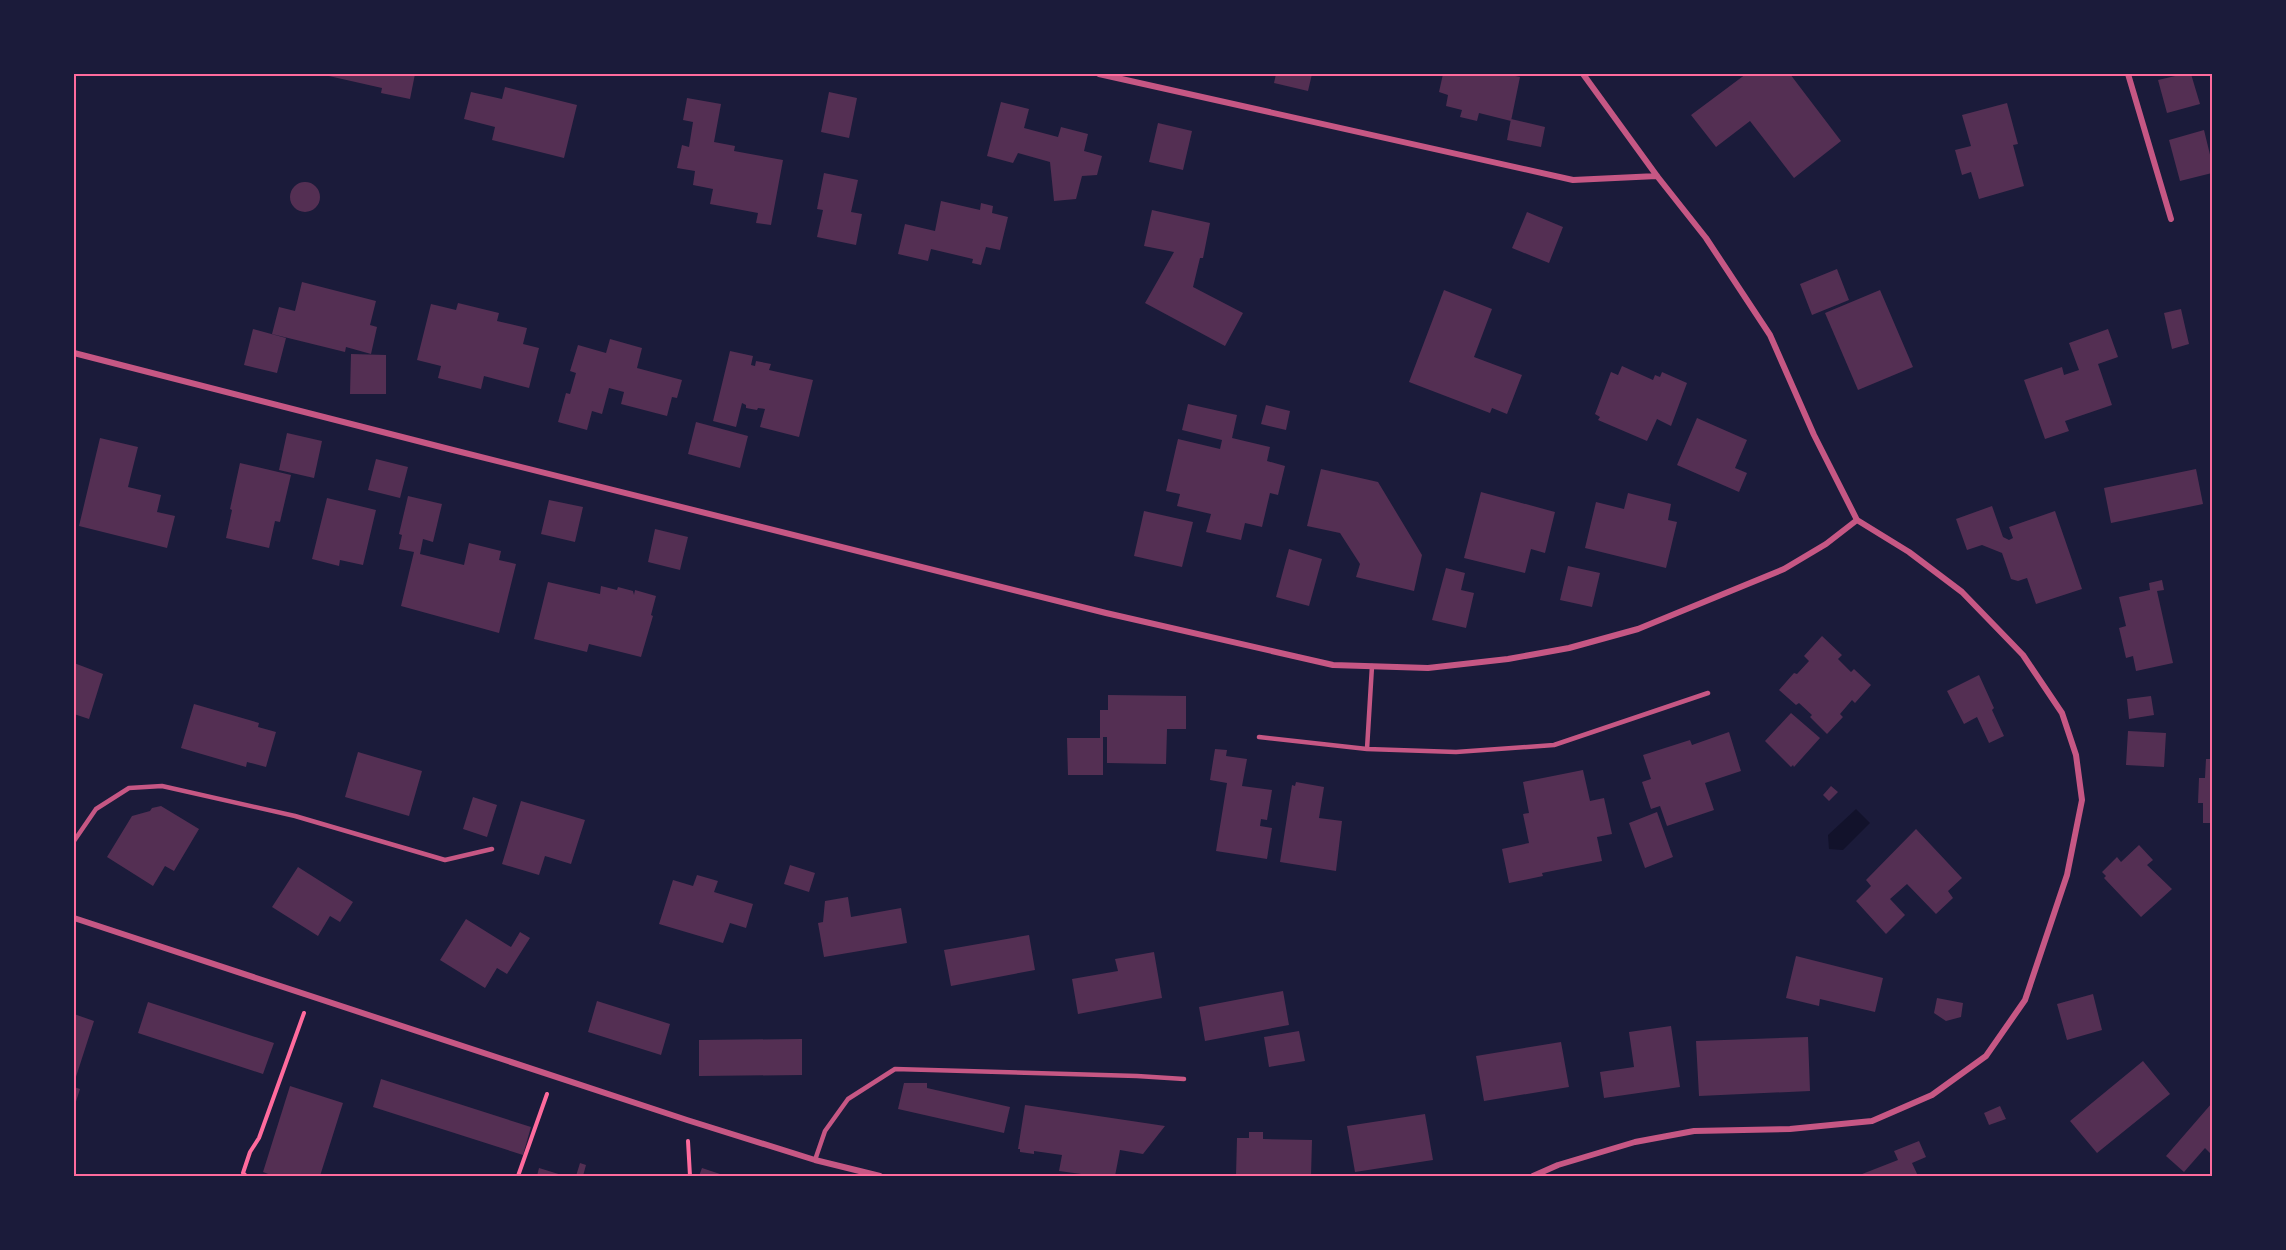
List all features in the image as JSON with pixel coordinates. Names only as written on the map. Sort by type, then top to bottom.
[{"type":"street","points":[[1099,74],[1573,180],[1657,176]]},
{"type":"street","points":[[1533,1176],[1558,1165],[1635,1142],[1694,1131],[1790,1129],[1872,1121],[1932,1095],[1986,1056],[2025,1000],[2067,875],[2082,800],[2076,755],[2062,713],[2024,655],[1962,592],[1909,552],[1857,520],[1814,435],[1770,335],[1706,238],[1657,176],[1583,74]]},
{"type":"street","points":[[2128,74],[2171,219]]},
{"type":"street","points":[[74,353],[438,447],[1117,616],[1333,665],[1428,668],[1508,659],[1569,648],[1638,629],[1784,569],[1826,544],[1857,520]]},
{"type":"street","points":[[74,918],[687,1120],[815,1160],[880,1176]]},
{"type":"lane","points":[[1367,749],[1372,666]]},
{"type":"lane","points":[[1259,737],[1367,749],[1456,752],[1554,745],[1708,693]]},
{"type":"lane","points":[[74,841],[96,809],[129,788],[162,786],[295,816],[445,860],[492,849]]},
{"type":"lane","points":[[815,1160],[825,1131],[848,1099],[895,1069],[1184,1079]]},
{"type":"path","points":[[246,1176],[243,1173],[250,1152],[259,1138],[310,995]]},
{"type":"path","points":[[518,1176],[554,1076]]},
{"type":"path","points":[[687,1120],[690,1176]]},
{"type":"shaded area","points":[[1856,809],[1870,823],[1843,850],[1829,849],[1828,835]]},
{"type":"building","points":[[320,74],[415,74],[410,99],[381,93],[382,88]]},
{"type":"building","points":[[1276,74],[1312,74],[1308,91],[1274,83]]},
{"type":"building","points":[[1443,74],[1506,74],[1520,77],[1511,121],[1479,113],[1477,121],[1460,117],[1462,110],[1446,106],[1448,95],[1439,92]]},
{"type":"building","points":[[1746,74],[1790,74],[1841,141],[1794,178],[1750,121],[1716,147],[1691,115]]},
{"type":"building","points":[[2191,74],[2200,104],[2167,113],[2158,80]]},
{"type":"building","points":[[505,87],[577,105],[564,158],[492,140],[495,127],[464,119],[471,92],[502,99]]},
{"type":"building","points":[[829,92],[857,98],[849,138],[821,132]]},
{"type":"building","points":[[687,98],[721,104],[714,142],[735,146],[734,151],[783,160],[771,225],[756,223],[758,213],[710,204],[713,189],[693,185],[695,171],[677,168],[682,145],[689,147],[693,122],[683,120]]},
{"type":"building","points":[[1001,102],[1029,109],[1024,128],[1058,137],[1061,127],[1088,134],[1084,151],[1102,156],[1097,175],[1082,176],[1076,199],[1054,201],[1050,162],[1018,153],[1013,163],[987,156]]},
{"type":"building","points":[[2007,103],[2018,144],[2013,145],[2024,186],[1979,199],[1971,172],[1962,175],[1955,150],[1971,146],[1962,115]]},
{"type":"building","points":[[1511,119],[1545,127],[1541,147],[1507,140]]},
{"type":"building","points":[[1158,123],[1192,131],[1183,170],[1149,162]]},
{"type":"building","points":[[2204,130],[2212,163],[2212,173],[2180,181],[2169,140]]},
{"type":"building","points":[[824,173],[858,180],[851,212],[862,214],[856,245],[817,237],[823,210],[817,209]]},
{"type":"building","points":[[305,182],[316,186],[320,197],[316,208],[305,212],[294,208],[290,197],[294,186]]},
{"type":"building","points":[[941,201],[980,210],[981,203],[993,206],[992,213],[1008,217],[1000,250],[986,247],[981,265],[972,263],[973,259],[931,249],[928,261],[898,254],[905,224],[935,231]]},
{"type":"building","points":[[1152,210],[1210,223],[1203,258],[1200,258],[1193,287],[1243,313],[1225,346],[1145,303],[1174,252],[1144,246]]},
{"type":"building","points":[[1527,212],[1563,227],[1549,263],[1512,248]]},
{"type":"building","points":[[1837,269],[1849,300],[1812,315],[1800,284]]},
{"type":"building","points":[[302,282],[376,301],[370,325],[377,327],[371,354],[346,347],[345,352],[272,334],[279,307],[295,311]]},
{"type":"building","points":[[1444,290],[1492,309],[1474,357],[1522,375],[1507,414],[1492,408],[1490,413],[1409,382]]},
{"type":"building","points":[[1880,290],[1913,367],[1858,390],[1825,313]]},
{"type":"building","points":[[458,303],[499,313],[497,321],[527,328],[523,344],[539,348],[529,388],[484,376],[481,389],[438,378],[441,366],[417,360],[431,304],[456,310]]},
{"type":"building","points":[[2181,309],[2189,344],[2172,349],[2164,313]]},
{"type":"building","points":[[253,329],[286,338],[277,373],[244,365]]},
{"type":"building","points":[[2108,329],[2118,357],[2098,364],[2112,405],[2065,421],[2069,431],[2045,439],[2024,380],[2062,367],[2064,375],[2079,370],[2069,343]]},
{"type":"building","points":[[610,339],[642,348],[637,368],[682,380],[677,398],[672,397],[667,416],[621,404],[624,392],[609,388],[602,414],[592,411],[587,430],[558,422],[566,393],[570,394],[576,373],[570,371],[578,345],[606,353]]},
{"type":"building","points":[[730,351],[753,356],[751,365],[755,366],[756,361],[771,364],[769,370],[813,380],[799,437],[760,427],[765,409],[746,408],[746,405],[742,403],[736,427],[713,421]]},
{"type":"building","points":[[351,354],[386,355],[386,394],[350,394]]},
{"type":"building","points":[[1622,366],[1653,380],[1655,375],[1660,377],[1662,372],[1687,383],[1671,426],[1657,419],[1647,441],[1598,420],[1600,417],[1595,414],[1611,372],[1618,375]]},
{"type":"building","points":[[1188,404],[1237,415],[1232,438],[1270,447],[1267,461],[1285,466],[1278,495],[1270,493],[1262,527],[1245,523],[1241,540],[1206,532],[1211,514],[1177,506],[1180,494],[1166,491],[1178,439],[1220,449],[1222,440],[1182,430]]},
{"type":"building","points":[[1266,405],[1290,411],[1286,430],[1261,424]]},
{"type":"building","points":[[1697,418],[1747,440],[1735,468],[1747,473],[1739,492],[1677,465]]},
{"type":"building","points":[[696,422],[748,436],[740,468],[688,454]]},
{"type":"building","points":[[287,433],[322,441],[314,478],[279,470]]},
{"type":"building","points":[[100,438],[138,447],[128,487],[161,495],[157,512],[175,516],[167,548],[79,526]]},
{"type":"building","points":[[376,459],[408,467],[400,498],[368,490]]},
{"type":"building","points":[[240,463],[291,475],[280,522],[275,521],[269,548],[226,538]]},
{"type":"building","points":[[1321,469],[1378,482],[1422,555],[1414,591],[1356,577],[1360,564],[1340,533],[1307,526]]},
{"type":"building","points":[[2196,469],[2203,504],[2111,523],[2104,488]]},
{"type":"building","points":[[1481,492],[1555,512],[1545,553],[1531,549],[1525,573],[1464,558]]},
{"type":"building","points":[[1628,493],[1671,504],[1668,520],[1677,522],[1666,568],[1585,548],[1596,502],[1624,509]]},
{"type":"building","points":[[408,496],[442,504],[433,542],[423,539],[420,554],[464,565],[469,543],[501,551],[499,560],[516,564],[499,633],[401,606],[414,552],[399,549],[402,535],[399,534]]},
{"type":"building","points":[[327,498],[376,510],[363,565],[340,560],[339,566],[312,559]]},
{"type":"building","points":[[549,500],[583,507],[575,542],[541,534]]},
{"type":"building","points":[[1992,506],[2003,537],[2009,540],[2013,538],[2009,527],[2055,511],[2082,589],[2036,604],[2027,578],[2018,581],[2011,579],[2002,553],[1982,545],[1967,550],[1956,519]]},
{"type":"building","points":[[1144,511],[1193,522],[1182,567],[1134,556]]},
{"type":"building","points":[[655,529],[688,537],[680,570],[648,562]]},
{"type":"building","points":[[1289,549],[1322,559],[1309,606],[1276,597]]},
{"type":"building","points":[[1568,566],[1600,573],[1592,607],[1560,600]]},
{"type":"building","points":[[1446,568],[1465,573],[1461,590],[1474,593],[1466,628],[1432,620]]},
{"type":"building","points":[[2162,580],[2164,590],[2157,591],[2173,663],[2136,671],[2133,656],[2126,658],[2119,628],[2126,626],[2119,597],[2150,590],[2149,583]]},
{"type":"building","points":[[548,582],[600,594],[601,586],[633,591],[634,595],[635,590],[656,596],[651,615],[653,616],[641,657],[589,644],[587,652],[534,639]]},
{"type":"building","points":[[1822,636],[1842,655],[1838,659],[1851,672],[1854,669],[1871,685],[1855,703],[1852,700],[1840,714],[1843,717],[1827,734],[1799,703],[1796,705],[1779,690],[1809,661],[1804,656]]},
{"type":"building","points":[[74,663],[103,674],[89,719],[74,714]]},
{"type":"building","points":[[1979,675],[2004,736],[1989,743],[1977,717],[1964,724],[1947,691]]},
{"type":"building","points":[[1108,695],[1186,696],[1186,729],[1167,729],[1166,764],[1107,763],[1107,737],[1103,737],[1103,775],[1068,775],[1067,738],[1100,738],[1100,710],[1108,710]]},
{"type":"building","points":[[2151,696],[2154,715],[2129,719],[2127,699]]},
{"type":"building","points":[[194,704],[259,723],[258,727],[276,732],[266,767],[247,762],[246,767],[181,748]]},
{"type":"building","points":[[1791,713],[1820,738],[1794,767],[1793,765],[1791,767],[1765,741]]},
{"type":"building","points":[[2128,731],[2166,733],[2164,767],[2126,765]]},
{"type":"building","points":[[1729,732],[1741,771],[1705,783],[1714,810],[1667,826],[1660,806],[1651,809],[1642,782],[1651,779],[1643,755],[1690,740],[1692,745]]},
{"type":"building","points":[[1215,749],[1227,750],[1226,756],[1247,759],[1242,786],[1272,790],[1267,820],[1261,819],[1260,826],[1272,828],[1267,859],[1216,851],[1227,783],[1210,780]]},
{"type":"building","points":[[358,752],[422,771],[409,816],[345,797]]},
{"type":"building","points":[[2206,759],[2212,759],[2212,823],[2203,823],[2203,803],[2198,803],[2199,778],[2205,778]]},
{"type":"building","points":[[1583,770],[1590,801],[1604,798],[1612,834],[1597,837],[1602,861],[1542,873],[1543,876],[1509,883],[1502,849],[1529,843],[1523,814],[1529,813],[1523,782]]},
{"type":"building","points":[[1296,782],[1324,787],[1319,818],[1342,821],[1336,871],[1280,862],[1292,785],[1295,786]]},
{"type":"building","points":[[1831,786],[1838,792],[1829,801],[1823,795]]},
{"type":"building","points":[[473,797],[497,805],[487,837],[463,829]]},
{"type":"building","points":[[521,801],[585,820],[571,864],[545,856],[539,875],[502,864]]},
{"type":"building","points":[[161,806],[199,829],[174,871],[165,866],[153,886],[107,857],[132,816]]},
{"type":"building","points":[[1657,812],[1673,857],[1645,868],[1629,823]]},
{"type":"building","points":[[1916,829],[1962,878],[1948,891],[1953,898],[1936,914],[1907,884],[1890,899],[1905,915],[1886,934],[1856,901],[1871,886],[1866,880]]},
{"type":"building","points":[[2139,845],[2153,860],[2147,865],[2172,889],[2141,917],[2104,878],[2106,876],[2102,872],[2117,857],[2121,862]]},
{"type":"building","points":[[790,865],[815,873],[809,892],[784,884]]},
{"type":"building","points":[[298,867],[353,902],[340,922],[330,916],[318,936],[272,907]]},
{"type":"building","points":[[697,875],[718,881],[714,892],[753,904],[746,928],[730,923],[723,943],[659,924],[673,880],[693,886]]},
{"type":"building","points":[[848,897],[851,917],[901,908],[907,943],[824,957],[818,923],[823,922],[825,901]]},
{"type":"building","points":[[466,919],[511,947],[520,932],[530,938],[507,974],[497,968],[485,988],[440,960]]},
{"type":"building","points":[[1029,935],[1035,970],[951,986],[944,950]]},
{"type":"building","points":[[1154,952],[1162,998],[1078,1014],[1072,979],[1118,971],[1115,959]]},
{"type":"building","points":[[1796,956],[1883,978],[1875,1012],[1820,999],[1819,1006],[1786,998]]},
{"type":"building","points":[[1283,991],[1289,1025],[1205,1041],[1199,1007]]},
{"type":"building","points":[[2093,994],[2102,1030],[2067,1040],[2057,1004]]},
{"type":"building","points":[[1937,998],[1963,1003],[1961,1017],[1946,1021],[1934,1013]]},
{"type":"building","points":[[597,1001],[670,1024],[661,1055],[588,1032]]},
{"type":"building","points":[[148,1002],[274,1043],[263,1074],[138,1033]]},
{"type":"building","points":[[74,1014],[94,1021],[74,1083]]},
{"type":"building","points":[[1671,1026],[1680,1087],[1604,1098],[1600,1072],[1634,1067],[1629,1032]]},
{"type":"building","points":[[1299,1031],[1305,1061],[1269,1067],[1264,1037]]},
{"type":"building","points":[[1808,1037],[1810,1091],[1699,1096],[1696,1041]]},
{"type":"building","points":[[802,1039],[802,1075],[699,1076],[699,1040]]},
{"type":"building","points":[[1561,1042],[1569,1087],[1484,1101],[1476,1056]]},
{"type":"building","points":[[2143,1061],[2170,1094],[2097,1153],[2070,1121]]},
{"type":"building","points":[[381,1079],[531,1127],[523,1155],[373,1107]]},
{"type":"building","points":[[904,1083],[927,1083],[927,1088],[1010,1107],[1004,1133],[898,1109]]},
{"type":"building","points":[[290,1086],[343,1103],[320,1176],[271,1176],[263,1172]]},
{"type":"building","points":[[74,1087],[80,1089],[74,1108]]},
{"type":"building","points":[[2212,1103],[2212,1155],[2205,1148],[2184,1172],[2166,1156]]},
{"type":"building","points":[[1025,1105],[1165,1126],[1143,1154],[1120,1150],[1115,1176],[1059,1171],[1062,1155],[1034,1151],[1034,1154],[1020,1152],[1018,1149]]},
{"type":"building","points":[[2000,1106],[2006,1119],[1989,1125],[1984,1113]]},
{"type":"building","points":[[1425,1114],[1433,1160],[1355,1172],[1347,1126]]},
{"type":"building","points":[[1249,1132],[1263,1132],[1263,1139],[1312,1140],[1311,1176],[1236,1176],[1237,1138],[1249,1138]]},
{"type":"building","points":[[1919,1141],[1926,1157],[1912,1163],[1918,1176],[1857,1176],[1898,1160],[1894,1151]]},
{"type":"building","points":[[580,1163],[586,1165],[583,1176],[576,1176]]},
{"type":"building","points":[[539,1168],[565,1176],[537,1176]]},
{"type":"building","points":[[702,1168],[726,1176],[699,1176]]}]
